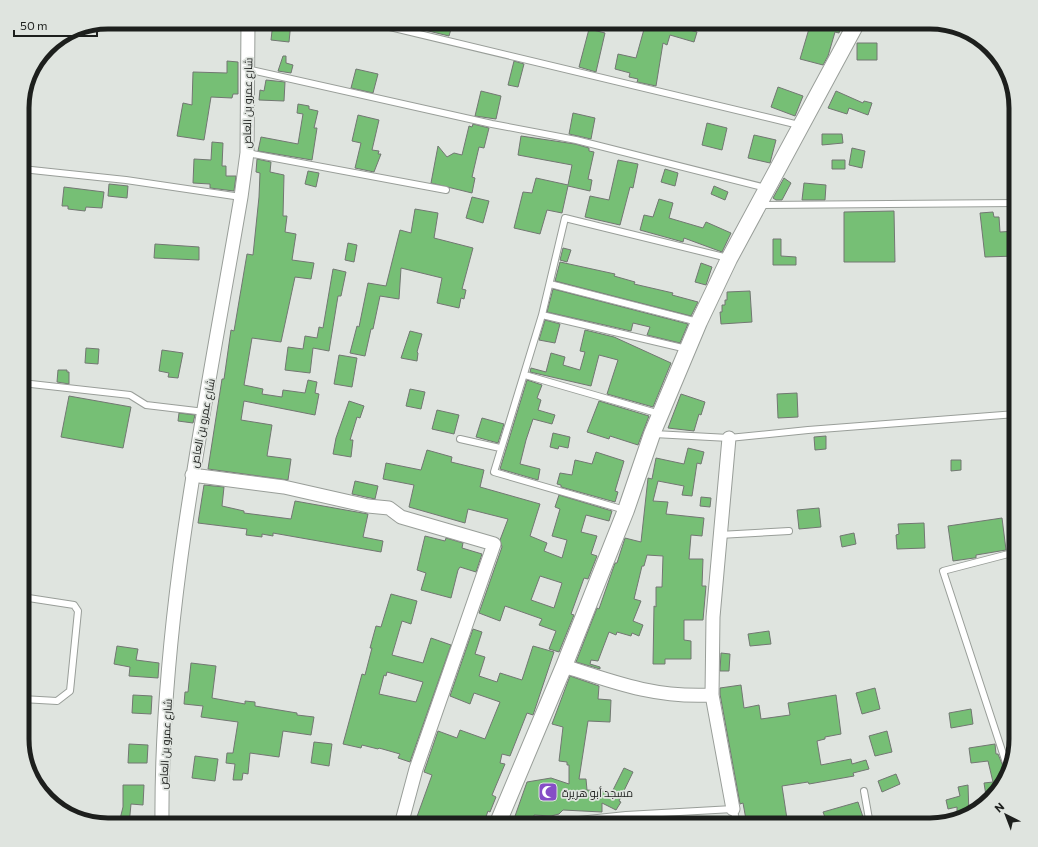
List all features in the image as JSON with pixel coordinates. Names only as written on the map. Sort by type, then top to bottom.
[{"type":"street","name":"شارع عمرو بن العاص","points":[[162,818],[162,768],[172,641],[192,474],[205,412],[241,197],[246,153],[248,29]]},
{"type":"street","points":[[500,818],[564,666],[626,510],[652,434],[699,322],[729,258],[853,29]]},
{"type":"street","points":[[729,438],[719,535],[713,617],[712,695],[733,809]]},
{"type":"street","points":[[192,474],[284,487],[368,506],[389,508],[401,516],[494,544],[416,769],[403,818]]},
{"type":"street","points":[[564,666],[649,692],[689,696],[712,695]]},
{"type":"lane","points":[[398,29],[801,125]]},
{"type":"lane","points":[[247,69],[492,124],[576,140],[767,188]]},
{"type":"lane","points":[[246,153],[446,190]]},
{"type":"lane","points":[[29,170],[126,180],[241,197]]},
{"type":"lane","points":[[759,205],[1009,203]]},
{"type":"lane","points":[[626,510],[494,472],[500,448],[525,375],[542,315],[565,218],[729,258]]},
{"type":"lane","points":[[550,284],[699,322]]},
{"type":"lane","points":[[542,315],[687,349]]},
{"type":"lane","points":[[525,375],[660,414]]},
{"type":"lane","points":[[29,384],[130,395],[146,405],[205,412]]},
{"type":"lane","points":[[652,434],[729,438],[808,430],[1009,415]]},
{"type":"lane","points":[[460,438],[500,448]]},
{"type":"lane","points":[[719,535],[789,531]]},
{"type":"lane","points":[[1006,761],[943,571],[1009,554]]},
{"type":"lane","points":[[29,598],[74,605],[78,611],[70,691],[57,701],[29,699]]},
{"type":"lane","points":[[864,791],[869,818]]},
{"type":"lane","points":[[598,818],[733,809],[736,818]]},
{"type":"building","points":[[272,29],[290,29],[289,42],[271,40]]},
{"type":"building","points":[[420,29],[451,29],[449,36]]},
{"type":"building","points":[[589,29],[605,33],[596,72],[579,67]]},
{"type":"building","points":[[644,29],[686,29],[697,32],[694,42],[670,35],[667,45],[663,43],[656,86],[637,82],[638,79],[629,77],[630,73],[615,69],[618,54],[636,58]]},
{"type":"building","points":[[809,29],[840,29],[839,33],[835,32],[828,56],[823,65],[800,59]]},
{"type":"building","points":[[857,43],[877,43],[877,60],[857,60]]},
{"type":"building","points":[[283,56],[286,56],[286,63],[293,65],[291,73],[278,71]]},
{"type":"building","points":[[227,61],[238,62],[238,94],[233,94],[232,98],[211,97],[204,140],[177,136],[183,103],[192,105],[193,72],[227,73]]},
{"type":"building","points":[[514,61],[524,64],[518,87],[508,85]]},
{"type":"building","points":[[356,69],[378,74],[373,93],[351,88]]},
{"type":"building","points":[[266,80],[285,82],[284,101],[259,100],[260,90],[264,91]]},
{"type":"building","points":[[778,87],[803,96],[795,116],[771,107]]},
{"type":"building","points":[[481,91],[501,96],[496,119],[475,116]]},
{"type":"building","points":[[836,91],[863,103],[864,101],[872,103],[868,115],[849,108],[847,114],[828,108]]},
{"type":"building","points":[[298,104],[309,106],[309,109],[318,111],[314,128],[317,128],[312,160],[258,151],[261,137],[298,144],[303,114],[297,113]]},
{"type":"building","points":[[573,113],[595,118],[591,139],[569,134]]},
{"type":"building","points":[[358,115],[379,120],[372,150],[379,151],[378,154],[381,154],[374,172],[355,168],[361,143],[352,141]]},
{"type":"building","points":[[707,123],[727,128],[722,150],[702,145]]},
{"type":"building","points":[[473,124],[489,128],[484,148],[479,147],[472,177],[475,178],[472,193],[431,183],[438,146],[447,157],[454,153],[462,155],[469,126],[472,127]]},
{"type":"building","points":[[822,134],[842,134],[843,143],[822,145]]},
{"type":"building","points":[[754,135],[776,140],[770,163],[748,158]]},
{"type":"building","points":[[521,136],[575,144],[589,148],[589,151],[594,152],[588,179],[592,180],[590,191],[568,186],[562,213],[547,210],[540,234],[514,228],[523,192],[532,193],[536,178],[568,185],[572,165],[518,155]]},
{"type":"building","points":[[212,142],[223,143],[222,166],[226,166],[226,176],[236,176],[234,191],[210,188],[210,184],[193,183],[194,159],[211,160]]},
{"type":"building","points":[[852,148],[865,151],[862,168],[849,165]]},
{"type":"building","points":[[257,159],[271,162],[270,172],[284,175],[283,216],[287,216],[285,232],[296,234],[292,260],[314,263],[311,279],[295,277],[281,342],[252,338],[244,385],[263,389],[262,394],[282,397],[283,390],[305,393],[308,380],[317,382],[315,393],[319,394],[315,415],[244,401],[241,420],[272,425],[267,456],[291,459],[288,480],[208,469],[231,330],[234,331],[247,254],[253,255],[260,173],[256,172]]},
{"type":"building","points":[[618,160],[638,164],[633,188],[630,187],[620,225],[585,217],[590,196],[609,200]]},
{"type":"building","points":[[832,160],[845,160],[845,169],[832,169]]},
{"type":"building","points":[[665,169],[678,173],[675,186],[661,182]]},
{"type":"building","points":[[308,171],[319,173],[316,187],[305,184]]},
{"type":"building","points":[[784,178],[791,183],[782,200],[776,200],[773,198]]},
{"type":"building","points":[[804,183],[826,185],[825,200],[802,200]]},
{"type":"building","points":[[109,184],[128,186],[127,198],[108,196]]},
{"type":"building","points":[[714,186],[728,192],[725,200],[711,194]]},
{"type":"building","points":[[64,187],[104,192],[102,208],[86,207],[85,211],[68,209],[68,206],[62,206]]},
{"type":"building","points":[[472,197],[489,201],[483,223],[466,218]]},
{"type":"building","points":[[659,199],[673,203],[669,218],[703,228],[706,222],[731,233],[722,252],[684,238],[683,242],[640,230],[644,215],[653,217]]},
{"type":"building","points":[[415,209],[438,213],[434,238],[473,248],[462,289],[466,290],[464,299],[461,298],[459,308],[437,303],[442,278],[401,268],[399,299],[380,296],[373,329],[371,329],[365,356],[350,353],[357,326],[359,327],[368,283],[386,286],[400,230],[411,233]]},
{"type":"building","points":[[894,211],[895,262],[844,262],[844,212]]},
{"type":"building","points":[[993,212],[994,217],[999,217],[1000,232],[1009,231],[1009,256],[985,257],[980,213]]},
{"type":"building","points":[[773,239],[781,239],[781,256],[796,257],[796,265],[773,265]]},
{"type":"building","points":[[348,243],[357,245],[354,262],[345,260]]},
{"type":"building","points":[[155,244],[199,247],[199,260],[154,258]]},
{"type":"building","points":[[563,248],[571,250],[567,262],[560,260]]},
{"type":"building","points":[[560,262],[615,274],[614,276],[635,282],[634,284],[673,293],[672,295],[698,302],[691,316],[555,281]]},
{"type":"building","points":[[701,263],[712,267],[706,285],[695,282]]},
{"type":"building","points":[[333,269],[346,272],[341,296],[338,296],[329,351],[313,348],[310,373],[285,370],[288,347],[303,349],[305,336],[317,338],[319,327],[323,328]]},
{"type":"building","points":[[553,289],[688,324],[680,343],[647,335],[650,327],[633,323],[631,331],[547,312]]},
{"type":"building","points":[[750,291],[752,322],[721,324],[720,312],[722,312],[722,305],[725,305],[725,300],[727,300],[727,292]]},
{"type":"building","points":[[545,320],[560,324],[555,343],[539,340]]},
{"type":"building","points":[[585,330],[614,337],[671,363],[653,407],[607,394],[618,360],[599,355],[591,386],[530,372],[531,368],[546,372],[551,353],[565,357],[563,365],[580,370],[585,352],[580,351]]},
{"type":"building","points":[[410,331],[422,334],[417,352],[417,361],[401,358]]},
{"type":"building","points":[[86,348],[99,349],[98,364],[85,363]]},
{"type":"building","points":[[162,350],[183,353],[178,378],[168,377],[169,373],[159,371]]},
{"type":"building","points":[[339,355],[357,358],[352,387],[334,384]]},
{"type":"building","points":[[58,370],[67,370],[67,372],[69,372],[69,384],[57,382]]},
{"type":"building","points":[[527,380],[542,385],[537,398],[541,400],[538,410],[555,415],[552,424],[533,419],[526,440],[520,464],[540,469],[538,480],[500,469]]},
{"type":"building","points":[[410,389],[425,392],[421,409],[406,406]]},
{"type":"building","points":[[797,393],[798,417],[778,418],[777,394]]},
{"type":"building","points":[[681,394],[705,402],[701,415],[699,414],[694,431],[668,428]]},
{"type":"building","points":[[69,396],[131,407],[123,448],[61,437]]},
{"type":"building","points":[[349,401],[364,406],[360,418],[357,417],[350,440],[353,440],[351,457],[333,454],[336,438]]},
{"type":"building","points":[[599,401],[649,416],[638,445],[610,436],[609,439],[587,432]]},
{"type":"building","points":[[437,410],[459,415],[454,434],[432,429]]},
{"type":"building","points":[[179,413],[195,415],[193,423],[178,421]]},
{"type":"building","points":[[482,418],[504,424],[498,443],[476,437]]},
{"type":"building","points":[[553,433],[570,437],[568,448],[559,446],[558,449],[550,447]]},
{"type":"building","points":[[826,436],[826,449],[815,450],[814,437]]},
{"type":"building","points":[[688,448],[704,452],[701,464],[697,463],[692,496],[682,495],[684,486],[658,481],[653,501],[668,502],[666,514],[704,518],[702,536],[691,535],[689,559],[703,559],[702,586],[706,586],[703,620],[684,620],[684,640],[691,641],[691,659],[665,659],[665,664],[653,664],[654,606],[656,607],[656,587],[662,587],[663,556],[647,555],[644,566],[642,566],[634,599],[641,601],[633,621],[643,625],[639,636],[632,633],[631,636],[617,632],[616,635],[609,632],[598,661],[591,660],[590,664],[600,667],[600,669],[576,662],[597,608],[599,609],[625,538],[641,542],[648,478],[652,479],[656,458],[684,464]]},
{"type":"building","points":[[427,450],[452,457],[451,462],[484,470],[480,487],[540,504],[530,536],[547,543],[544,551],[562,558],[567,540],[552,536],[560,509],[555,507],[559,495],[612,511],[609,521],[586,515],[581,532],[597,536],[591,554],[597,556],[588,579],[584,578],[571,614],[574,615],[559,652],[549,649],[556,631],[539,625],[542,619],[505,606],[500,621],[479,613],[502,547],[500,540],[508,519],[468,509],[465,523],[409,507],[414,485],[383,479],[386,463],[421,470]],"holes":[[[540,576],[562,583],[554,608],[531,600]]]},
{"type":"building","points":[[596,452],[624,461],[615,491],[618,492],[615,502],[561,487],[561,485],[557,484],[560,473],[572,475],[575,460],[592,464]]},
{"type":"building","points":[[951,460],[961,460],[961,470],[951,471]]},
{"type":"building","points":[[355,481],[378,486],[375,499],[352,494]]},
{"type":"building","points":[[204,485],[224,487],[222,506],[244,511],[244,513],[291,519],[295,501],[368,514],[363,537],[383,541],[381,552],[273,533],[273,536],[262,534],[262,537],[246,535],[247,529],[198,523]]},
{"type":"building","points":[[701,497],[711,498],[710,507],[700,506]]},
{"type":"building","points":[[819,508],[821,527],[799,529],[797,510]]},
{"type":"building","points":[[1002,518],[1006,550],[976,555],[976,558],[953,561],[948,526]]},
{"type":"building","points":[[924,523],[925,548],[897,549],[896,535],[899,534],[898,524]]},
{"type":"building","points":[[854,533],[856,544],[842,547],[840,536]]},
{"type":"building","points":[[425,536],[445,541],[446,538],[463,543],[462,548],[482,554],[476,572],[460,567],[451,598],[421,590],[426,573],[417,570]]},
{"type":"building","points":[[391,594],[417,601],[411,624],[402,621],[392,655],[423,663],[431,638],[451,645],[410,762],[398,758],[400,754],[379,748],[362,745],[361,748],[343,744],[362,674],[365,675],[376,626],[381,627]],"holes":[[[387,672],[423,682],[416,702],[379,694],[384,675],[386,676]]]},
{"type":"building","points":[[473,629],[482,632],[475,654],[485,657],[479,676],[497,682],[500,673],[522,680],[533,646],[554,652],[533,715],[527,713],[510,756],[502,754],[500,763],[505,764],[492,795],[496,797],[490,812],[488,811],[486,818],[417,818],[432,775],[424,772],[438,731],[457,738],[460,730],[485,739],[500,702],[474,693],[470,704],[450,696]]},
{"type":"building","points":[[769,631],[771,644],[750,646],[748,634]]},
{"type":"building","points":[[117,646],[138,649],[136,660],[159,663],[158,678],[129,676],[130,667],[114,664]]},
{"type":"building","points":[[721,653],[730,654],[729,671],[720,671]]},
{"type":"building","points":[[191,663],[216,666],[212,698],[245,704],[245,701],[255,702],[255,706],[314,717],[311,735],[283,731],[279,757],[250,753],[248,774],[243,773],[242,780],[233,780],[235,764],[226,763],[227,753],[233,753],[238,722],[201,717],[203,706],[184,704],[185,692],[188,692]]},
{"type":"building","points":[[570,676],[599,686],[598,699],[611,700],[610,722],[588,721],[579,779],[586,779],[587,790],[612,792],[624,768],[633,772],[619,801],[621,802],[616,810],[602,803],[602,812],[563,810],[559,814],[551,816],[534,815],[534,818],[514,818],[527,782],[551,778],[569,784],[569,765],[567,765],[567,762],[559,761],[563,727],[552,724]]},
{"type":"building","points":[[741,685],[744,708],[759,705],[761,719],[790,715],[788,703],[836,695],[841,734],[825,737],[825,739],[817,741],[821,765],[851,759],[852,764],[866,760],[869,769],[853,773],[854,776],[809,784],[808,782],[782,786],[787,818],[746,818],[743,803],[740,804],[720,688]]},
{"type":"building","points":[[875,688],[880,709],[862,714],[856,693]]},
{"type":"building","points":[[133,695],[152,696],[151,714],[132,713]]},
{"type":"building","points":[[971,709],[973,724],[951,728],[949,713]]},
{"type":"building","points":[[887,731],[892,752],[875,756],[869,736]]},
{"type":"building","points":[[314,742],[332,744],[329,766],[311,763]]},
{"type":"building","points":[[129,744],[148,745],[147,763],[128,763]]},
{"type":"building","points":[[995,744],[996,754],[998,754],[1004,767],[996,783],[986,794],[984,783],[993,782],[988,761],[971,763],[969,748]]},
{"type":"building","points":[[195,756],[218,759],[215,781],[192,778]]},
{"type":"building","points":[[896,774],[900,784],[882,792],[878,781]]},
{"type":"building","points":[[123,785],[144,785],[143,805],[131,804],[130,818],[120,818],[123,807]]},
{"type":"building","points":[[968,785],[969,808],[957,813],[957,807],[948,809],[946,800],[960,796],[958,787]]},
{"type":"building","points":[[858,802],[863,817],[825,818],[823,812]]},
{"type":"place","name":"مسجد أبو هريرة","points":[[548,792]]}]
